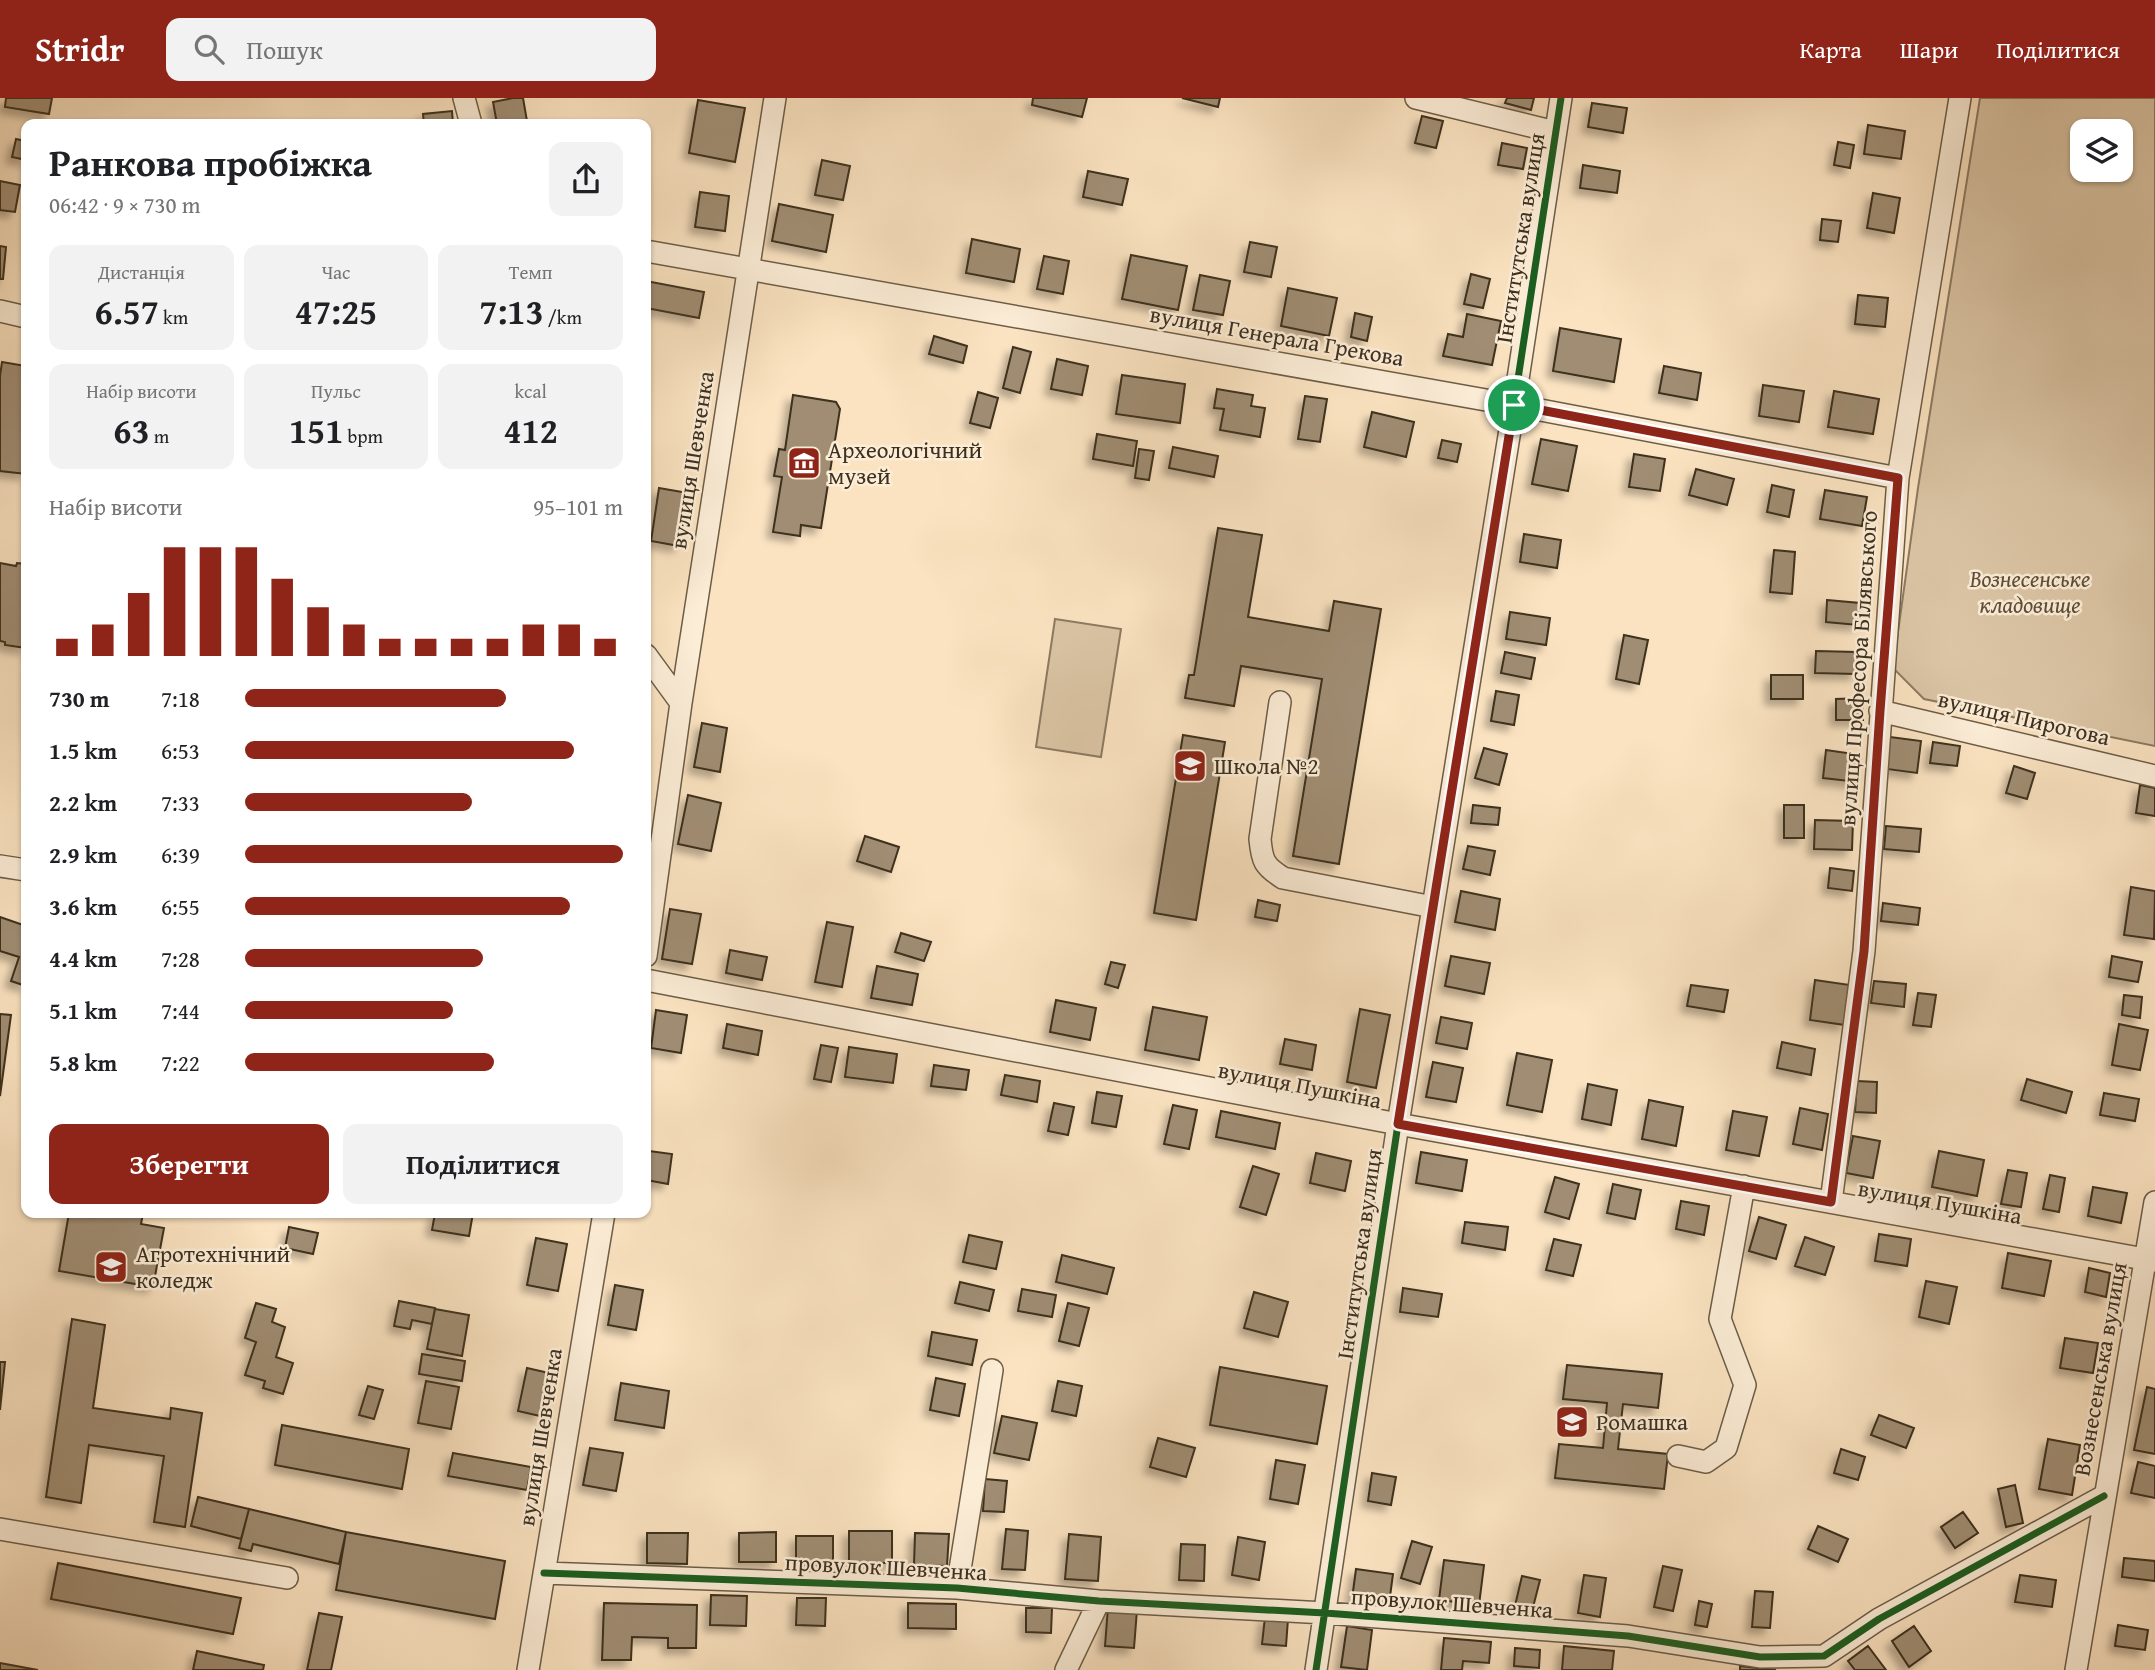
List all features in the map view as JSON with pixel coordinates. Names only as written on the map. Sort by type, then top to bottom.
[{"type":"street","points":[[464,98],[470,119]]},
{"type":"street","name":"вулиця Шевченка","points":[[651,920],[681,703],[775,98]]},
{"type":"street","points":[[1416,98],[1555,132]]},
{"type":"street","name":"Інститутська вулиця","points":[[1316,1670],[1398,1124],[1561,98]]},
{"type":"street","name":"вулиця Професора Білявського","points":[[1831,1202],[1864,951],[1898,478],[1960,98]]},
{"type":"street","name":"вулиця Генерала Грекова","points":[[651,252],[1514,405],[1898,478]]},
{"type":"street","points":[[0,310],[21,316]]},
{"type":"street","points":[[651,662],[681,703]]},
{"type":"street","points":[[1279,702],[1260,839],[1261,853],[1267,867],[1283,878],[1433,907]]},
{"type":"street","name":"вулиця Пирогова","points":[[1880,711],[2155,776]]},
{"type":"street","points":[[0,866],[21,869]]},
{"type":"street","name":"вулиця Пушкіна","points":[[651,982],[1398,1124],[2151,1260]]},
{"type":"street","points":[[1678,1456],[1706,1462],[1726,1448],[1745,1385],[1720,1319],[1744,1186]]},
{"type":"street","name":"Вознесенська вулиця","points":[[2076,1670],[2104,1496],[2151,1260],[2155,1202]]},
{"type":"street","name":"вулиця Шевченка","points":[[528,1670],[603,1218]]},
{"type":"street","name":"провулок Шевченка","points":[[957,1588],[992,1370]]},
{"type":"street","name":"провулок Шевченка","points":[[544,1573],[957,1588],[1099,1601],[1325,1613],[1628,1636],[1760,1657],[1824,1656],[1878,1619],[2104,1496]]},
{"type":"street","points":[[0,1529],[287,1578]]},
{"type":"street","points":[[1066,1670],[1099,1601]]},
{"type":"green space","name":"Вознесенське кладовище","points":[[1980,98],[2155,98],[2155,746],[1924,699],[1893,668],[1918,488]]},
{"type":"green space","points":[[1055,619],[1121,629],[1101,757],[1036,747]]},
{"type":"building","points":[[6,98],[52,98],[49,114],[5,107]]},
{"type":"building","points":[[523,98],[527,119],[496,119],[493,102]]},
{"type":"building","points":[[1033,98],[1087,98],[1082,117],[1032,105]]},
{"type":"building","points":[[1182,98],[1220,98],[1218,107]]},
{"type":"building","points":[[1507,98],[1534,98],[1531,110],[1505,103]]},
{"type":"building","points":[[698,100],[745,108],[735,162],[689,153]]},
{"type":"building","points":[[1592,103],[1627,108],[1623,133],[1588,127]]},
{"type":"building","points":[[452,111],[453,119],[424,119],[423,114]]},
{"type":"building","points":[[1422,116],[1443,121],[1436,148],[1415,143]]},
{"type":"building","points":[[1868,125],[1905,131],[1901,159],[1864,154]]},
{"type":"building","points":[[16,139],[21,140],[21,159],[12,157]]},
{"type":"building","points":[[1838,142],[1854,145],[1850,168],[1834,165]]},
{"type":"building","points":[[1502,143],[1527,148],[1523,169],[1498,165]]},
{"type":"building","points":[[822,160],[850,166],[843,200],[815,195]]},
{"type":"building","points":[[1583,165],[1620,171],[1617,193],[1580,188]]},
{"type":"building","points":[[1088,171],[1128,179],[1122,205],[1083,197]]},
{"type":"building","points":[[0,181],[20,185],[15,212],[0,210]]},
{"type":"building","points":[[700,192],[729,196],[725,231],[695,227]]},
{"type":"building","points":[[1873,193],[1900,198],[1894,233],[1867,228]]},
{"type":"building","points":[[779,204],[833,215],[826,252],[772,241]]},
{"type":"building","points":[[1822,219],[1841,221],[1838,242],[1820,240]]},
{"type":"building","points":[[972,239],[1020,249],[1014,282],[966,273]]},
{"type":"building","points":[[1250,242],[1277,247],[1271,277],[1244,272]]},
{"type":"building","points":[[0,246],[6,247],[3,279],[0,279]]},
{"type":"building","points":[[1131,255],[1187,266],[1178,310],[1122,299]]},
{"type":"building","points":[[1044,256],[1069,261],[1063,294],[1037,289]]},
{"type":"building","points":[[1471,274],[1490,279],[1483,308],[1464,304]]},
{"type":"building","points":[[1200,275],[1230,281],[1223,315],[1193,310]]},
{"type":"building","points":[[651,282],[704,292],[699,318],[651,309]]},
{"type":"building","points":[[1288,288],[1337,298],[1329,336],[1281,326]]},
{"type":"building","points":[[1858,295],[1888,298],[1885,327],[1855,324]]},
{"type":"building","points":[[1355,313],[1372,317],[1367,341],[1351,337]]},
{"type":"building","points":[[1467,314],[1501,321],[1492,365],[1443,356],[1448,334],[1463,337]]},
{"type":"building","points":[[1560,328],[1621,339],[1614,382],[1553,371]]},
{"type":"building","points":[[934,336],[967,346],[963,363],[929,354]]},
{"type":"building","points":[[1013,347],[1031,352],[1020,393],[1003,388]]},
{"type":"building","points":[[1057,359],[1088,366],[1082,395],[1051,389]]},
{"type":"building","points":[[2,362],[21,365],[21,473],[0,471]]},
{"type":"building","points":[[1664,366],[1701,373],[1697,400],[1659,393]]},
{"type":"building","points":[[1122,375],[1185,384],[1180,423],[1116,414]]},
{"type":"building","points":[[1763,385],[1804,391],[1799,422],[1759,416]]},
{"type":"building","points":[[1217,389],[1253,395],[1251,406],[1265,408],[1260,437],[1220,430],[1224,409],[1214,408]]},
{"type":"building","points":[[1834,391],[1879,399],[1873,434],[1828,427]]},
{"type":"building","points":[[978,392],[998,398],[990,428],[970,423]]},
{"type":"building","name":"Археологічний музей","points":[[793,395],[836,402],[840,409],[821,528],[801,525],[800,536],[773,532],[782,477],[774,476],[779,449],[785,450]]},
{"type":"building","points":[[1305,396],[1327,399],[1320,442],[1298,439]]},
{"type":"building","points":[[1372,412],[1414,422],[1406,457],[1364,447]]},
{"type":"building","points":[[1097,434],[1137,441],[1133,466],[1093,459]]},
{"type":"building","points":[[1541,439],[1577,446],[1568,491],[1532,484]]},
{"type":"building","points":[[1442,440],[1461,444],[1457,462],[1438,458]]},
{"type":"building","points":[[1173,447],[1218,456],[1214,477],[1169,468]]},
{"type":"building","points":[[1139,449],[1154,451],[1149,480],[1135,478]]},
{"type":"building","points":[[1634,454],[1665,459],[1660,491],[1629,487]]},
{"type":"building","points":[[1696,469],[1734,479],[1727,505],[1689,495]]},
{"type":"building","points":[[1772,485],[1794,490],[1789,517],[1767,512]]},
{"type":"building","points":[[659,488],[688,493],[679,546],[651,541]]},
{"type":"building","points":[[1825,490],[1867,497],[1862,526],[1820,519]]},
{"type":"building","points":[[1218,528],[1262,535],[1248,617],[1329,631],[1334,601],[1381,609],[1339,864],[1293,856],[1322,679],[1241,666],[1234,706],[1185,698],[1189,675],[1194,675]]},
{"type":"building","points":[[1524,534],[1561,540],[1557,568],[1520,562]]},
{"type":"building","points":[[1774,550],[1795,552],[1792,594],[1770,592]]},
{"type":"building","points":[[0,563],[16,566],[17,563],[21,563],[21,647],[5,645],[5,642],[0,641]]},
{"type":"building","points":[[1827,600],[1860,603],[1858,625],[1826,622]]},
{"type":"building","points":[[1510,612],[1550,618],[1546,645],[1506,639]]},
{"type":"building","points":[[1624,635],[1648,640],[1639,684],[1616,679]]},
{"type":"building","points":[[1816,651],[1857,652],[1856,674],[1815,673]]},
{"type":"building","points":[[1505,652],[1535,658],[1531,679],[1501,673]]},
{"type":"building","points":[[1771,675],[1803,675],[1803,699],[1771,699]]},
{"type":"building","points":[[1496,691],[1519,695],[1514,725],[1491,721]]},
{"type":"building","points":[[1862,698],[1863,720],[1836,720],[1836,699]]},
{"type":"building","points":[[702,723],[727,728],[720,772],[694,767]]},
{"type":"building","points":[[1183,735],[1225,742],[1196,920],[1154,913]]},
{"type":"building","points":[[1890,737],[1921,741],[1917,773],[1887,769]]},
{"type":"building","points":[[1933,742],[1960,746],[1957,766],[1930,763]]},
{"type":"building","points":[[1484,748],[1507,754],[1499,785],[1475,778]]},
{"type":"building","points":[[1826,750],[1861,755],[1858,782],[1823,778]]},
{"type":"building","points":[[2014,766],[2035,773],[2027,799],[2006,793]]},
{"type":"building","points":[[2140,785],[2155,788],[2155,816],[2136,813]]},
{"type":"building","points":[[688,795],[721,803],[711,851],[678,844]]},
{"type":"building","points":[[1473,805],[1500,808],[1498,825],[1471,823]]},
{"type":"building","points":[[1784,805],[1804,805],[1804,838],[1784,838]]},
{"type":"building","points":[[1815,820],[1853,821],[1852,850],[1814,849]]},
{"type":"building","points":[[1886,826],[1921,829],[1919,852],[1884,849]]},
{"type":"building","points":[[865,836],[899,847],[891,872],[857,861]]},
{"type":"building","points":[[1468,846],[1495,851],[1490,875],[1463,869]]},
{"type":"building","points":[[1830,868],[1854,871],[1852,891],[1828,888]]},
{"type":"building","points":[[2131,887],[2155,891],[2154,939],[2124,935]]},
{"type":"building","points":[[1461,891],[1500,899],[1495,930],[1455,922]]},
{"type":"building","points":[[1258,900],[1280,905],[1277,921],[1255,917]]},
{"type":"building","points":[[1883,903],[1920,908],[1918,925],[1881,921]]},
{"type":"building","points":[[670,909],[701,914],[692,964],[662,959]]},
{"type":"building","points":[[0,917],[21,924],[21,984],[11,981],[19,957],[0,951]]},
{"type":"building","points":[[827,922],[853,927],[842,987],[815,982]]},
{"type":"building","points":[[901,933],[931,942],[924,961],[895,952]]},
{"type":"building","points":[[730,950],[767,957],[762,980],[726,973]]},
{"type":"building","points":[[1451,956],[1490,963],[1484,994],[1445,986]]},
{"type":"building","points":[[2112,956],[2142,962],[2138,982],[2109,977]]},
{"type":"building","points":[[1111,962],[1125,965],[1118,988],[1105,984]]},
{"type":"building","points":[[877,966],[918,974],[912,1005],[871,998]]},
{"type":"building","points":[[1815,980],[1850,985],[1845,1025],[1810,1020]]},
{"type":"building","points":[[1874,981],[1906,984],[1904,1007],[1871,1003]]},
{"type":"building","points":[[1691,985],[1728,990],[1724,1012],[1687,1006]]},
{"type":"building","points":[[1918,993],[1936,995],[1931,1027],[1913,1025]]},
{"type":"building","points":[[2124,995],[2142,997],[2140,1018],[2122,1015]]},
{"type":"building","points":[[1056,1000],[1096,1008],[1090,1040],[1050,1032]]},
{"type":"building","points":[[1153,1007],[1207,1017],[1199,1060],[1145,1050]]},
{"type":"building","points":[[1360,1009],[1390,1015],[1376,1088],[1347,1082]]},
{"type":"building","points":[[656,1010],[687,1015],[681,1053],[651,1048]]},
{"type":"building","points":[[0,1014],[11,1015],[0,1096]]},
{"type":"building","points":[[1441,1017],[1472,1023],[1467,1049],[1436,1043]]},
{"type":"building","points":[[727,1024],[762,1031],[758,1055],[723,1048]]},
{"type":"building","points":[[2119,1024],[2148,1030],[2140,1070],[2112,1065]]},
{"type":"building","points":[[1285,1039],[1316,1045],[1312,1070],[1280,1064]]},
{"type":"building","points":[[1782,1042],[1815,1049],[1811,1075],[1777,1068]]},
{"type":"building","points":[[821,1045],[838,1048],[831,1082],[814,1079]]},
{"type":"building","points":[[849,1047],[897,1054],[893,1083],[845,1077]]},
{"type":"building","points":[[1517,1053],[1552,1060],[1542,1112],[1507,1105]]},
{"type":"building","points":[[1433,1062],[1463,1068],[1456,1102],[1426,1097]]},
{"type":"building","points":[[934,1065],[969,1070],[966,1090],[931,1086]]},
{"type":"building","points":[[1005,1075],[1040,1081],[1037,1102],[1001,1095]]},
{"type":"building","points":[[2027,1079],[2072,1092],[2066,1113],[2021,1100]]},
{"type":"building","points":[[1857,1081],[1877,1082],[1876,1113],[1855,1112]]},
{"type":"building","points":[[1588,1084],[1617,1090],[1611,1125],[1582,1119]]},
{"type":"building","points":[[1097,1092],[1122,1096],[1116,1127],[1092,1123]]},
{"type":"building","points":[[2104,1093],[2139,1099],[2135,1121],[2100,1115]]},
{"type":"building","points":[[1649,1100],[1683,1107],[1676,1146],[1642,1139]]},
{"type":"building","points":[[1054,1103],[1074,1107],[1068,1135],[1048,1131]]},
{"type":"building","points":[[1173,1105],[1197,1110],[1189,1149],[1164,1144]]},
{"type":"building","points":[[1800,1108],[1828,1114],[1822,1150],[1793,1144]]},
{"type":"building","points":[[1221,1111],[1280,1123],[1275,1149],[1216,1137]]},
{"type":"building","points":[[1733,1111],[1767,1117],[1759,1156],[1726,1150]]},
{"type":"building","points":[[1853,1136],[1880,1141],[1873,1178],[1846,1173]]},
{"type":"building","points":[[651,1151],[672,1154],[668,1184],[651,1181]]},
{"type":"building","points":[[1939,1151],[1984,1160],[1977,1196],[1932,1187]]},
{"type":"building","points":[[1421,1152],[1467,1160],[1462,1191],[1416,1183]]},
{"type":"building","points":[[1316,1153],[1351,1161],[1345,1191],[1310,1183]]},
{"type":"building","points":[[1253,1166],[1279,1174],[1266,1215],[1240,1207]]},
{"type":"building","points":[[2008,1170],[2027,1173],[2021,1207],[2001,1204]]},
{"type":"building","points":[[2050,1175],[2065,1178],[2059,1212],[2043,1209]]},
{"type":"building","points":[[1555,1177],[1579,1184],[1569,1219],[1545,1212]]},
{"type":"building","points":[[1613,1184],[1641,1190],[1635,1219],[1607,1213]]},
{"type":"building","points":[[2093,1187],[2127,1193],[2121,1223],[2088,1216]]},
{"type":"building","points":[[1681,1201],[1709,1206],[1704,1235],[1676,1229]]},
{"type":"building","points":[[1759,1217],[1786,1225],[1776,1259],[1749,1251]]},
{"type":"building","points":[[68,1218],[142,1218],[141,1224],[164,1228],[153,1287],[59,1271]]},
{"type":"building","points":[[434,1218],[472,1218],[469,1236],[432,1230]]},
{"type":"building","points":[[1465,1222],[1508,1227],[1505,1250],[1462,1243]]},
{"type":"building","points":[[289,1227],[318,1233],[313,1254],[285,1248]]},
{"type":"building","points":[[1879,1234],[1911,1239],[1907,1266],[1875,1261]]},
{"type":"building","points":[[969,1235],[1002,1242],[996,1269],[963,1262]]},
{"type":"building","points":[[1805,1237],[1834,1247],[1825,1275],[1795,1266]]},
{"type":"building","points":[[536,1238],[567,1244],[558,1291],[527,1285]]},
{"type":"building","points":[[1554,1239],[1581,1245],[1573,1276],[1546,1270]]},
{"type":"building","points":[[2008,1253],[2051,1261],[2044,1296],[2002,1288]]},
{"type":"building","points":[[1062,1255],[1114,1268],[1107,1294],[1056,1282]]},
{"type":"building","points":[[2089,1268],[2110,1273],[2106,1297],[2085,1292]]},
{"type":"building","points":[[1926,1281],[1957,1287],[1949,1324],[1919,1317]]},
{"type":"building","points":[[960,1282],[994,1290],[989,1311],[955,1303]]},
{"type":"building","points":[[615,1285],[643,1290],[636,1330],[608,1325]]},
{"type":"building","points":[[1403,1288],[1442,1294],[1438,1317],[1400,1312]]},
{"type":"building","points":[[1022,1289],[1056,1295],[1052,1317],[1018,1311]]},
{"type":"building","points":[[1254,1292],[1288,1302],[1278,1337],[1244,1328]]},
{"type":"building","points":[[399,1301],[435,1308],[432,1324],[412,1320],[410,1329],[394,1326]]},
{"type":"building","points":[[256,1303],[276,1309],[272,1322],[285,1327],[276,1357],[293,1363],[283,1394],[263,1388],[265,1381],[245,1375],[256,1342],[245,1338]]},
{"type":"building","points":[[1068,1303],[1089,1308],[1079,1346],[1059,1341]]},
{"type":"building","points":[[435,1309],[469,1315],[462,1356],[427,1349]]},
{"type":"building","points":[[72,1319],[105,1325],[93,1408],[170,1419],[171,1408],[202,1413],[185,1527],[154,1522],[164,1456],[89,1445],[81,1503],[46,1497]]},
{"type":"building","points":[[932,1332],[977,1340],[972,1365],[928,1356]]},
{"type":"building","points":[[2065,1338],[2098,1343],[2093,1373],[2060,1368]]},
{"type":"building","points":[[422,1354],[465,1361],[462,1381],[419,1374]]},
{"type":"building","points":[[0,1362],[5,1362],[0,1410]]},
{"type":"building","points":[[1567,1365],[1662,1374],[1658,1408],[1623,1404],[1618,1449],[1668,1454],[1664,1489],[1555,1478],[1559,1444],[1603,1448],[1607,1403],[1563,1399]]},
{"type":"building","points":[[1220,1367],[1327,1386],[1317,1444],[1210,1425]]},
{"type":"building","points":[[527,1368],[549,1373],[540,1416],[518,1411]]},
{"type":"building","points":[[936,1378],[965,1384],[959,1416],[930,1410]]},
{"type":"building","points":[[426,1381],[459,1387],[451,1429],[418,1423]]},
{"type":"building","points":[[1058,1381],[1082,1386],[1076,1416],[1052,1411]]},
{"type":"building","points":[[621,1383],[669,1391],[664,1428],[615,1420]]},
{"type":"building","points":[[368,1386],[383,1390],[374,1419],[359,1415]]},
{"type":"building","points":[[2147,1387],[2155,1389],[2155,1454],[2134,1450]]},
{"type":"building","points":[[1879,1415],[1914,1428],[1906,1448],[1871,1435]]},
{"type":"building","points":[[1002,1416],[1037,1423],[1029,1460],[994,1453]]},
{"type":"building","points":[[282,1425],[409,1449],[402,1489],[275,1465]]},
{"type":"building","points":[[1158,1438],[1195,1448],[1186,1477],[1150,1467]]},
{"type":"building","points":[[2048,1439],[2080,1445],[2072,1495],[2039,1489]]},
{"type":"building","points":[[590,1448],[623,1453],[616,1491],[583,1485]]},
{"type":"building","points":[[1841,1449],[1865,1457],[1858,1480],[1834,1473]]},
{"type":"building","points":[[453,1453],[531,1467],[527,1490],[448,1476]]},
{"type":"building","points":[[1276,1460],[1305,1465],[1298,1504],[1270,1499]]},
{"type":"building","points":[[2138,1462],[2155,1466],[2155,1498],[2131,1493]]},
{"type":"building","points":[[1372,1473],[1396,1477],[1391,1505],[1368,1501]]},
{"type":"building","points":[[985,1479],[1007,1481],[1004,1512],[983,1511]]},
{"type":"building","points":[[2015,1485],[2023,1523],[2006,1527],[1998,1489]]},
{"type":"building","points":[[198,1497],[249,1509],[241,1539],[191,1526]]},
{"type":"building","points":[[249,1509],[346,1532],[339,1564],[253,1544],[251,1551],[239,1548]]},
{"type":"building","points":[[1963,1512],[1978,1533],[1955,1548],[1941,1527]]},
{"type":"building","points":[[1818,1526],[1848,1539],[1838,1562],[1808,1549]]},
{"type":"building","points":[[1006,1529],[1028,1531],[1025,1570],[1002,1569]]},
{"type":"building","points":[[849,1531],[892,1531],[892,1563],[849,1563]]},
{"type":"building","points":[[346,1532],[505,1561],[495,1619],[336,1590]]},
{"type":"building","points":[[776,1532],[776,1562],[739,1562],[739,1533]]},
{"type":"building","points":[[647,1533],[688,1533],[687,1564],[647,1563]]},
{"type":"building","points":[[915,1533],[949,1534],[947,1566],[914,1565]]},
{"type":"building","points":[[1069,1534],[1101,1537],[1098,1581],[1065,1579]]},
{"type":"building","points":[[796,1536],[833,1536],[833,1565],[796,1565]]},
{"type":"building","points":[[1238,1537],[1265,1542],[1259,1580],[1232,1575]]},
{"type":"building","points":[[1412,1541],[1432,1547],[1420,1584],[1401,1578]]},
{"type":"building","points":[[1181,1544],[1205,1545],[1204,1581],[1179,1580]]},
{"type":"building","points":[[2124,1558],[2155,1561],[2155,1581],[2122,1577]]},
{"type":"building","points":[[1444,1560],[1484,1565],[1479,1605],[1439,1600]]},
{"type":"building","points":[[58,1563],[241,1598],[233,1634],[51,1599]]},
{"type":"building","points":[[1663,1566],[1682,1570],[1673,1611],[1654,1607]]},
{"type":"building","points":[[1356,1569],[1393,1574],[1389,1604],[1352,1599]]},
{"type":"building","points":[[1584,1575],[1606,1578],[1600,1617],[1578,1613]]},
{"type":"building","points":[[2020,1575],[2056,1580],[2052,1607],[2015,1602]]},
{"type":"building","points":[[1522,1576],[1540,1580],[1531,1615],[1514,1610]]},
{"type":"building","points":[[1755,1591],[1773,1592],[1770,1628],[1752,1627]]},
{"type":"building","points":[[711,1595],[747,1596],[746,1626],[710,1625]]},
{"type":"building","points":[[797,1598],[826,1598],[825,1626],[796,1625]]},
{"type":"building","points":[[1699,1601],[1712,1604],[1707,1627],[1695,1625]]},
{"type":"building","points":[[604,1603],[697,1605],[696,1648],[668,1648],[668,1638],[632,1637],[631,1660],[602,1660]]},
{"type":"building","points":[[908,1603],[956,1604],[956,1629],[908,1628]]},
{"type":"building","points":[[1108,1607],[1137,1610],[1134,1648],[1105,1646]]},
{"type":"building","points":[[1026,1608],[1052,1608],[1051,1633],[1026,1632]]},
{"type":"building","points":[[319,1613],[342,1617],[331,1670],[307,1670]]},
{"type":"building","points":[[1265,1617],[1288,1619],[1286,1646],[1262,1644]]},
{"type":"building","points":[[2118,1625],[2148,1630],[2145,1650],[2115,1646]]},
{"type":"building","points":[[1347,1626],[1372,1630],[1367,1670],[1341,1667]]},
{"type":"building","points":[[1914,1626],[1931,1651],[1909,1667],[1892,1641]]},
{"type":"building","points":[[1444,1638],[1491,1642],[1489,1663],[1463,1661],[1462,1670],[1441,1670]]},
{"type":"building","points":[[1564,1646],[1614,1651],[1612,1670],[1562,1670]]},
{"type":"building","points":[[1868,1646],[1886,1670],[1855,1670],[1848,1661]]},
{"type":"building","points":[[1515,1648],[1540,1650],[1539,1668],[1514,1666]]},
{"type":"building","points":[[197,1651],[264,1665],[263,1670],[193,1670]]},
{"type":"building","points":[[0,1663],[38,1670],[0,1670]]},
{"type":"building","points":[[1740,1666],[1776,1670],[1740,1670]]},
{"type":"cycle path","points":[[1316,1670],[1398,1124],[1561,98]]},
{"type":"cycle path","points":[[544,1573],[957,1588],[1099,1601],[1325,1613],[1628,1636],[1760,1657],[1824,1656],[1879,1619],[2104,1496]]},
{"type":"place","name":"Археологічний музей","points":[[804,463]]},
{"type":"place","name":"Школа №2","points":[[1190,766]]},
{"type":"place","name":"Агротехнічний коледж","points":[[111,1267]]},
{"type":"place","name":"Ромашка","points":[[1572,1422]]},
{"type":"route","points":[[1514,405],[1898,478],[1864,951],[1831,1202],[1398,1124],[1514,405]]}]
